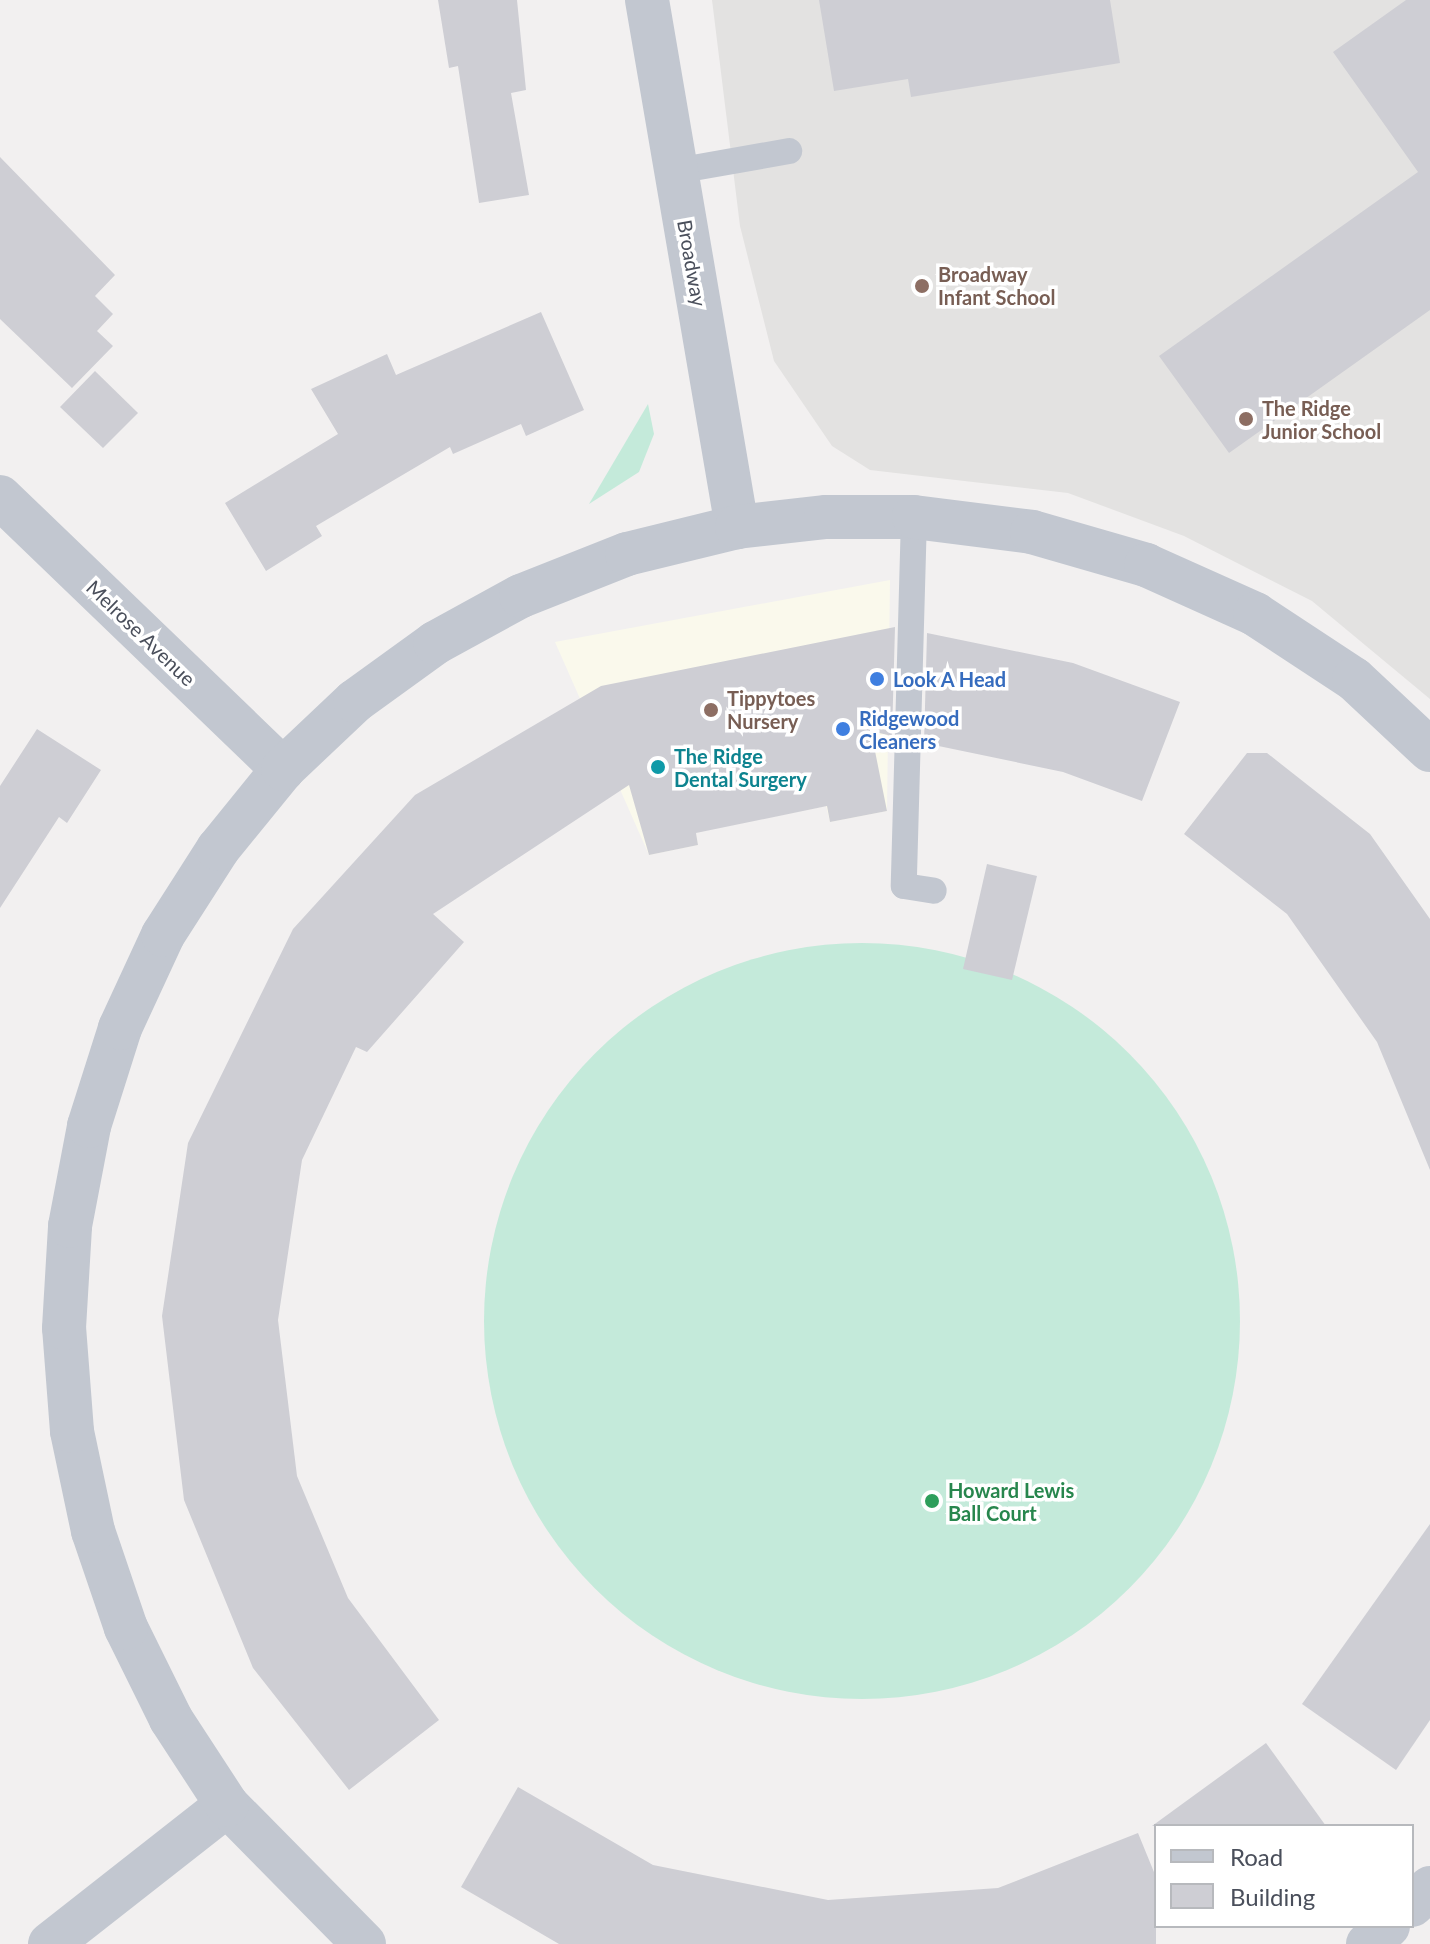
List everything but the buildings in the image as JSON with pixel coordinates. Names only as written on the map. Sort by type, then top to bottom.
[{"type":"street","name":"Broadway","points":[[647,0],[737,527]]},
{"type":"street","name":"Melrose Avenue","points":[[0,497],[283,769]]},
{"type":"street","points":[[364,1944],[227,1805],[171,1719],[107,1572],[72,1431],[64,1328],[70,1226],[89,1126],[120,1028],[171,923],[218,849],[283,769],[423,651],[521,596],[627,554],[737,527],[914,517],[1032,532],[1146,565],[1255,614],[1329,662],[1430,750]]},
{"type":"street","points":[[50,1944],[227,1805]]},
{"type":"street","points":[[1414,1903],[1430,1888]]},
{"type":"street","points":[[1368,1944],[1386,1928]]},
{"type":"lane","points":[[676,171],[789,151]]},
{"type":"lane","points":[[914,517],[904,886],[934,891]]},
{"type":"shaded area","points":[[712,0],[1430,0],[1430,699],[1312,601],[1184,536],[1068,493],[870,470],[832,446],[774,361],[740,226]]},
{"type":"shaded area","points":[[890,580],[887,811],[830,822],[826,806],[703,831],[692,809],[698,845],[649,855],[555,642]]},
{"type":"green space","points":[[648,404],[654,434],[639,472],[589,504]]},
{"type":"green space","points":[[862,943],[936,950],[1007,972],[1040,987],[1072,1007],[1129,1054],[1176,1111],[1196,1143],[1211,1176],[1233,1247],[1240,1321],[1233,1395],[1211,1466],[1196,1499],[1176,1531],[1129,1588],[1072,1635],[1040,1655],[1007,1670],[936,1692],[862,1699],[788,1692],[717,1670],[684,1655],[652,1635],[595,1588],[548,1531],[528,1499],[513,1466],[491,1395],[484,1321],[491,1247],[513,1176],[528,1143],[548,1111],[595,1054],[652,1007],[684,987],[717,972],[788,950]]},
{"type":"place","name":"Broadway Infant School","points":[[922,286]]},
{"type":"place","name":"The Ridge Junior School","points":[[1246,419]]},
{"type":"place","name":"Look A Head","points":[[877,679]]},
{"type":"place","name":"Tippytoes Nursery","points":[[711,710]]},
{"type":"place","name":"Ridgewood Cleaners","points":[[843,729]]},
{"type":"place","name":"The Ridge Dental Surgery","points":[[658,767]]},
{"type":"place","name":"Howard Lewis Ball Court","points":[[932,1501]]}]
